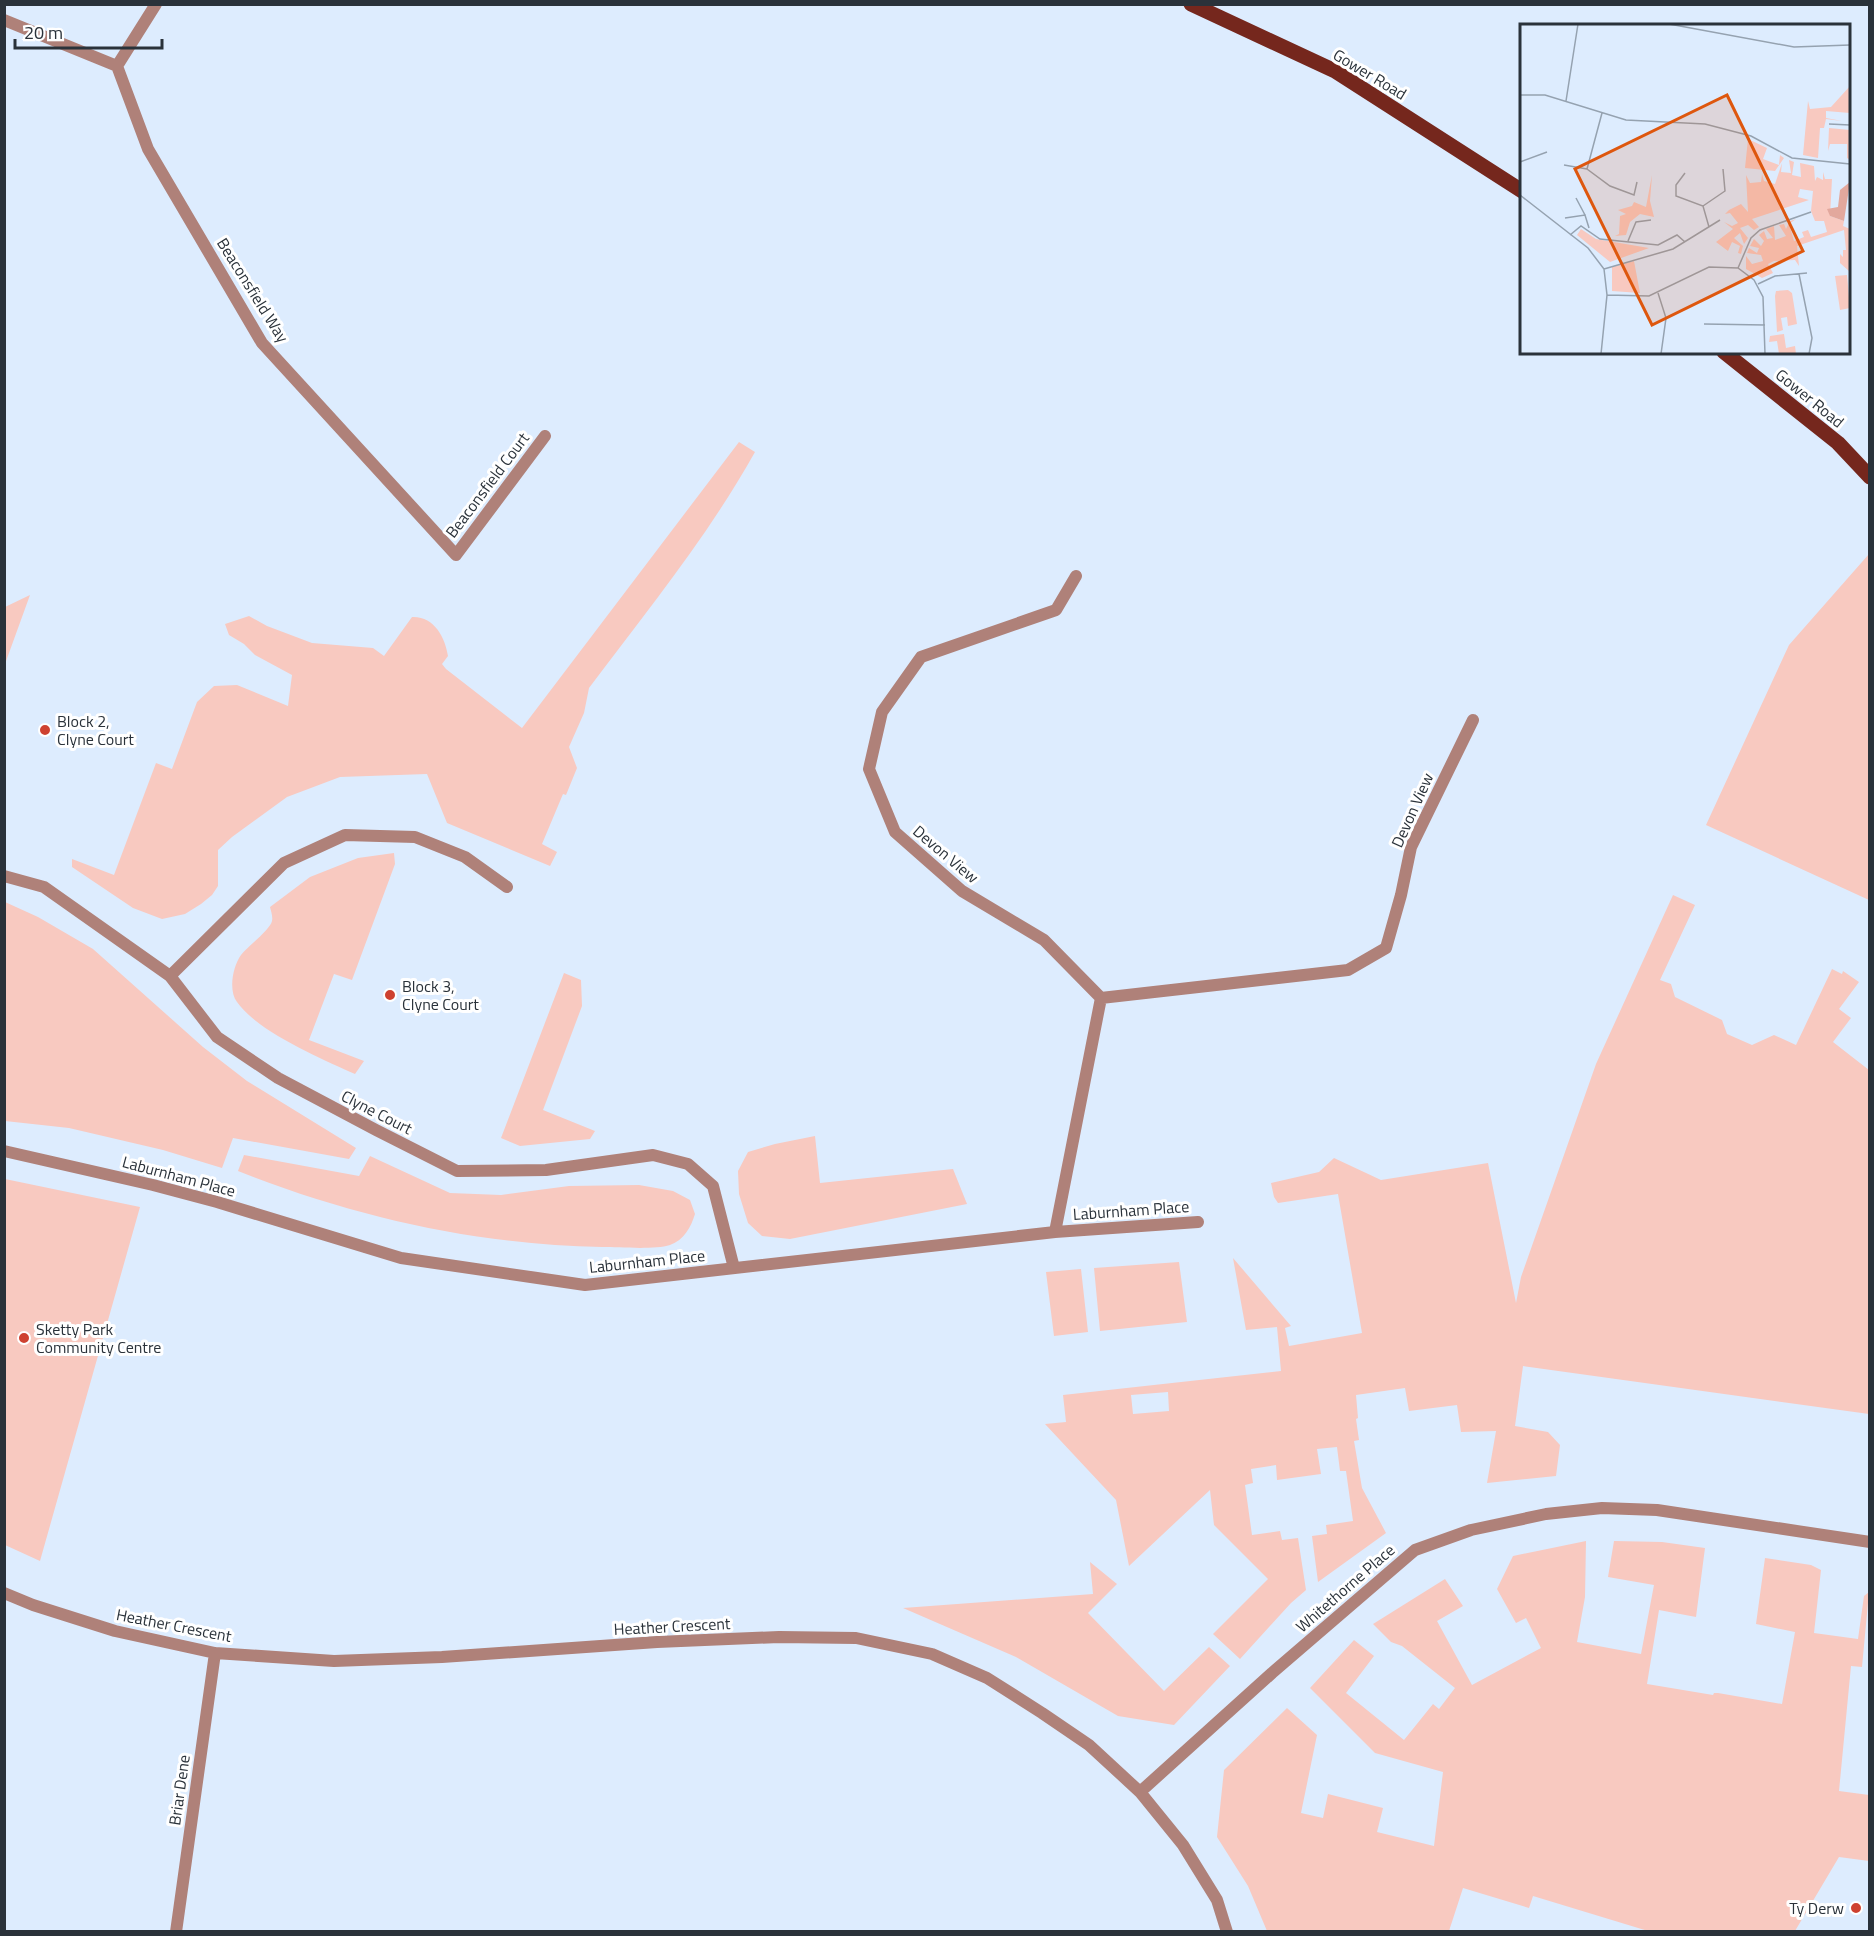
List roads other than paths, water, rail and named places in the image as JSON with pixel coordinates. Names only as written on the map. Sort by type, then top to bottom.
[{"type":"main road","name":"Gower Road","points":[[1191,4],[1335,71],[1520,190]]},
{"type":"main road","name":"Gower Road","points":[[1727,354],[1838,443],[1869,477]]},
{"type":"street","points":[[4,20],[117,66],[156,4]]},
{"type":"street","name":"Beaconsfield Way","points":[[117,66],[148,149],[262,343],[456,555]]},
{"type":"street","name":"Beaconsfield Court","points":[[456,555],[545,436]]},
{"type":"street","name":"Devon View","points":[[1076,576],[1056,610],[921,657],[882,712],[869,769],[895,832],[962,891],[1044,940],[1101,998],[1348,970],[1386,948],[1401,895],[1411,847],[1473,720]]},
{"type":"street","points":[[170,976],[284,863],[345,835],[415,837],[465,857],[507,887]]},
{"type":"street","name":"Clyne Court","points":[[4,876],[44,887],[170,976],[217,1037],[278,1078],[457,1171],[546,1170],[653,1155],[688,1164],[713,1186],[734,1268]]},
{"type":"street","points":[[1055,1232],[1101,998]]},
{"type":"street","name":"Laburnham Place","points":[[4,1151],[164,1188],[401,1258],[585,1285],[1055,1232],[1198,1222]]},
{"type":"street","name":"Whitethorne Place","points":[[1140,1792],[1272,1673],[1415,1550],[1471,1530],[1546,1514],[1602,1508],[1658,1510],[1869,1542]]},
{"type":"street","name":"Heather Crescent","points":[[4,1593],[33,1605],[115,1631],[214,1653],[334,1661],[442,1657],[779,1636],[856,1638],[932,1654],[987,1678],[1089,1745],[1140,1792],[1183,1845],[1217,1900],[1227,1932]]},
{"type":"street","name":"Briar Dene","points":[[176,1932],[214,1653]]},
{"type":"place","name":"Block 2, Clyne Court","points":[[45,730]]},
{"type":"place","name":"Block 3, Clyne Court","points":[[390,995]]},
{"type":"place","name":"Sketty Park Community Centre","points":[[24,1338]]},
{"type":"place","name":"Ty Derw","points":[[1856,1908]]}]
